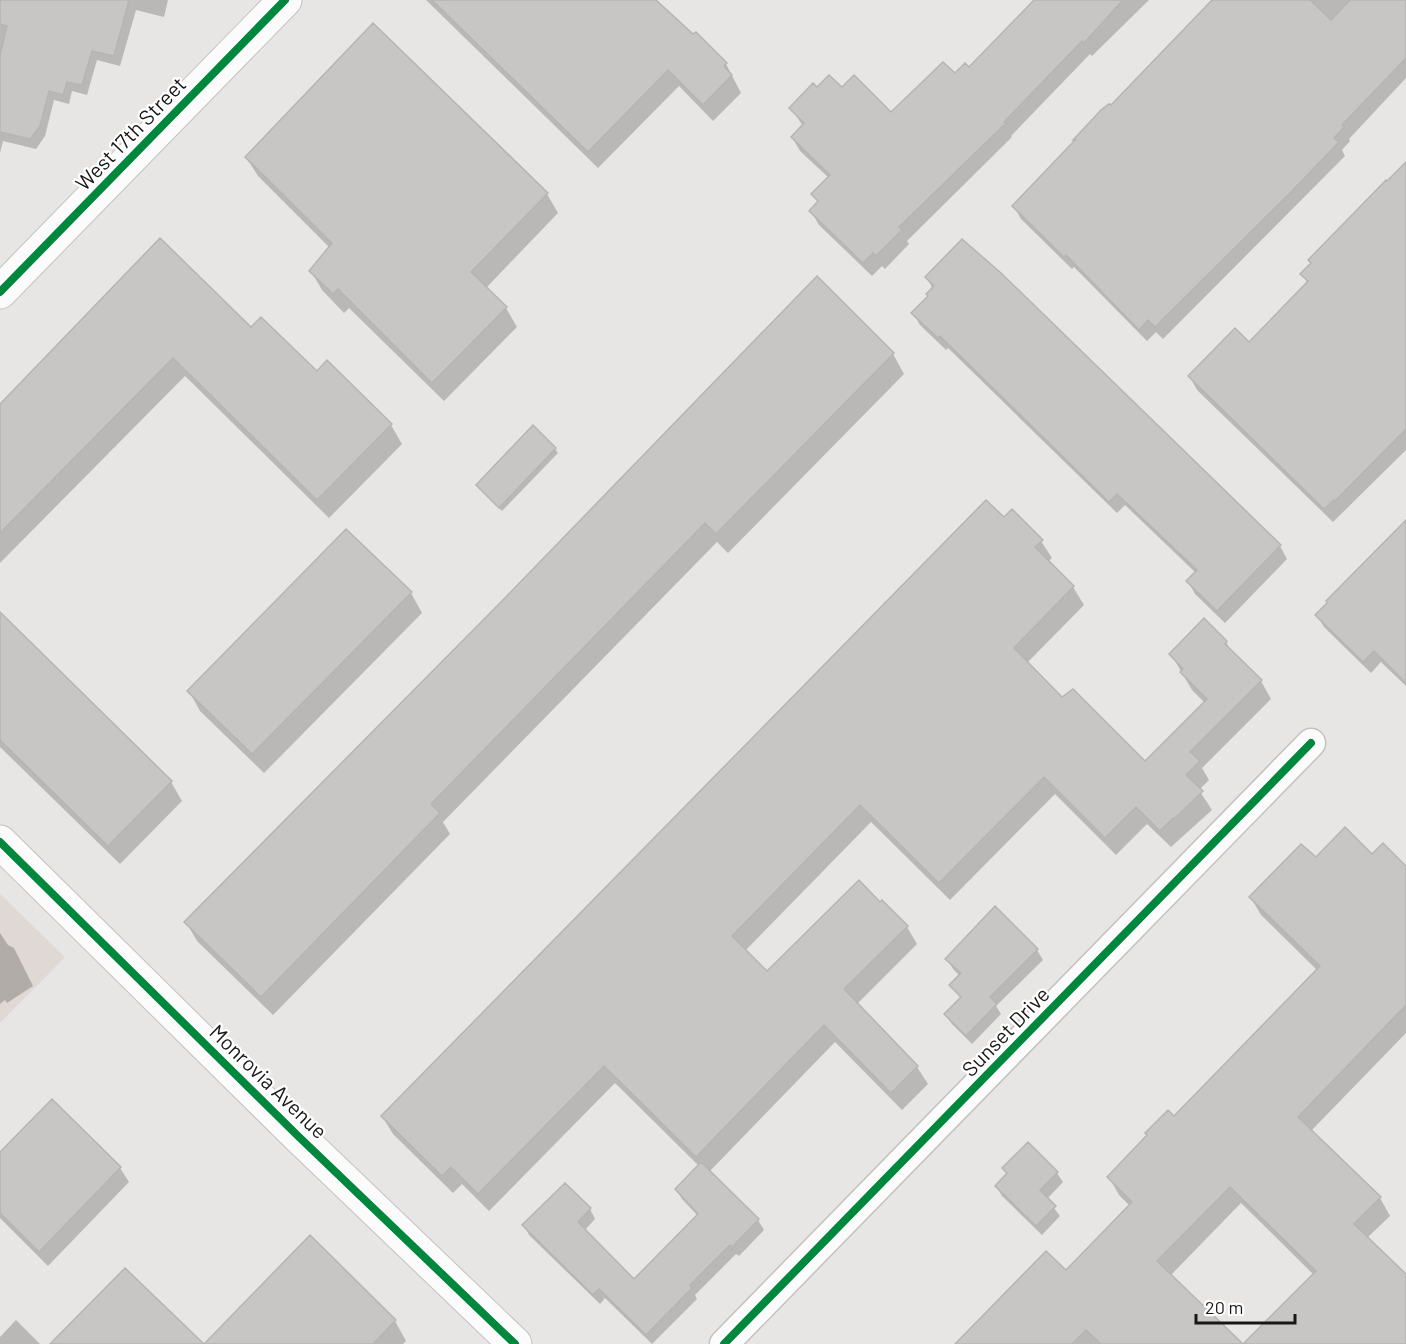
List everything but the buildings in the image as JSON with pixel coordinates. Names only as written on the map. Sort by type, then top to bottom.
[{"type":"street","name":"West 17th Street","points":[[0,292],[285,0]]},
{"type":"street","name":"Sunset Drive","points":[[724,1344],[1311,743]]},
{"type":"street","name":"Monrovia Avenue","points":[[0,842],[298,1136],[515,1344]]},
{"type":"shaded area","points":[[0,894],[65,957],[0,1023]]},
{"type":"cycle path","points":[[0,292],[285,0]]},
{"type":"cycle path","points":[[724,1344],[1311,743]]},
{"type":"cycle path","points":[[0,842],[298,1136],[515,1344]]}]
